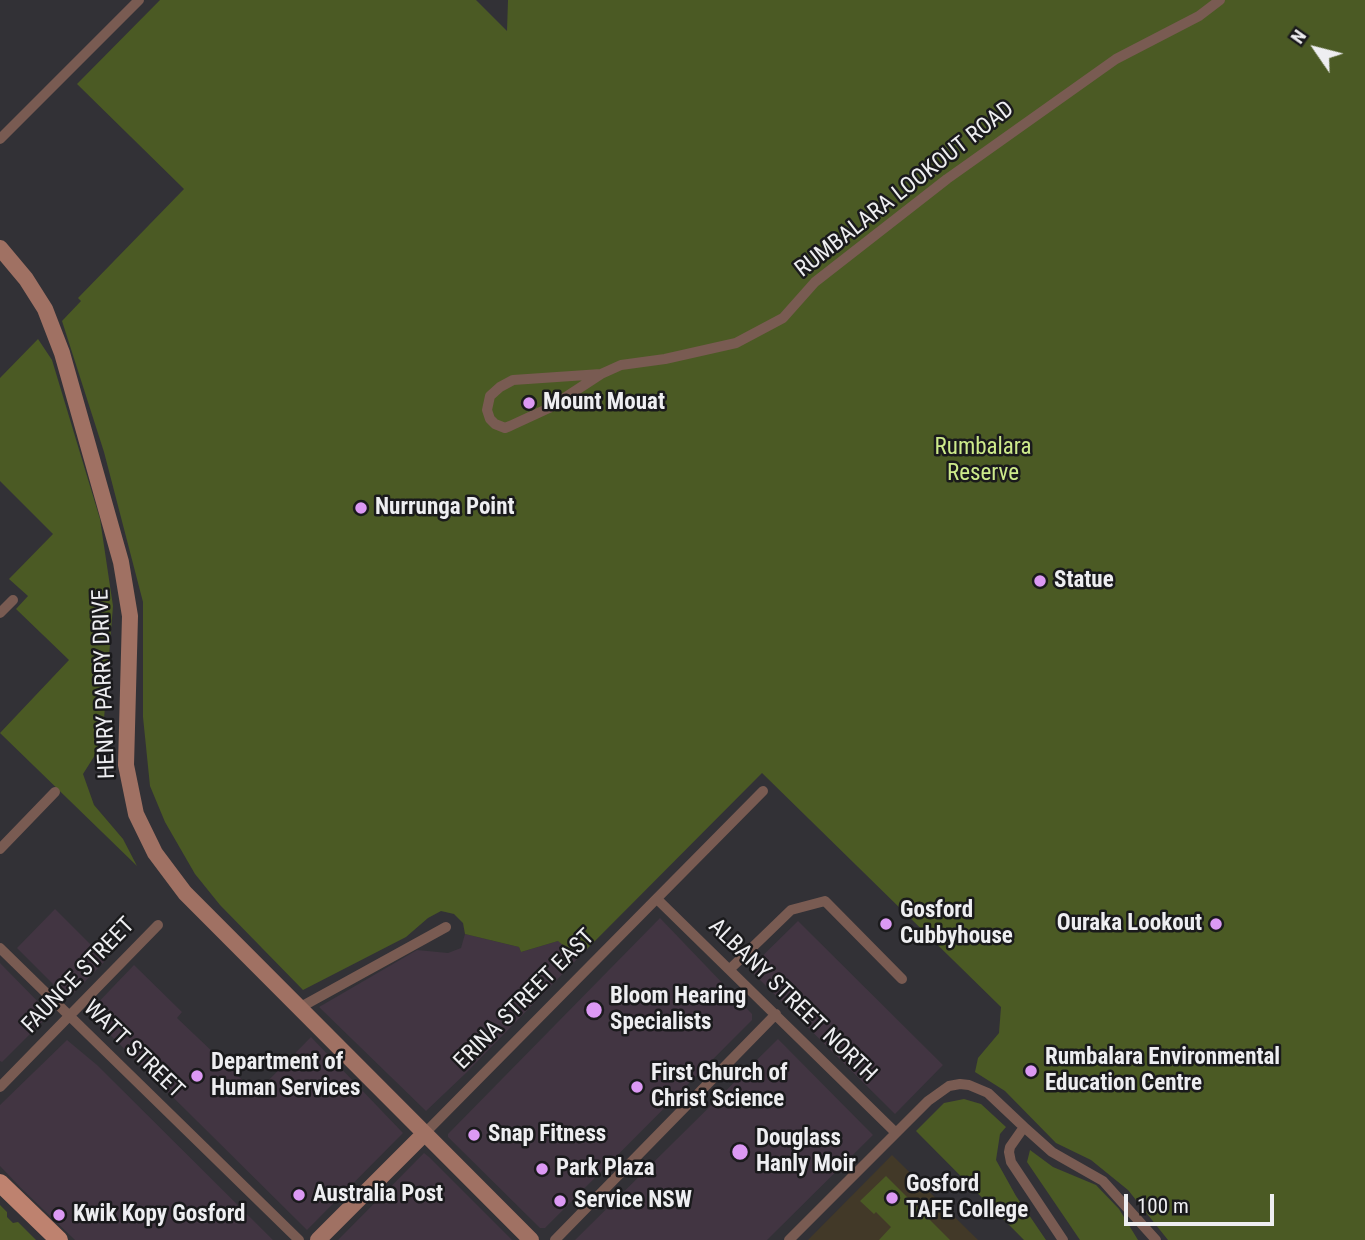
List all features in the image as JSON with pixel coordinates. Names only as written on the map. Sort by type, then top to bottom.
[{"type":"main road","name":"HENRY PARRY DRIVE","points":[[0,247],[26,279],[45,309],[62,354],[121,562],[130,615],[126,765],[136,814],[156,853],[185,893],[531,1240]]},
{"type":"main road","name":"ERINA STREET EAST","points":[[318,1240],[424,1134]]},
{"type":"main road","points":[[0,1183],[59,1240]]},
{"type":"street","points":[[0,139],[139,0]]},
{"type":"street","name":"RUMBALARA LOOKOUT ROAD","points":[[601,374],[513,380],[490,396],[487,410],[490,419],[505,428],[549,408],[601,374],[621,366],[736,343],[783,318],[815,282],[947,179],[1116,59],[1199,16],[1220,0]]},
{"type":"street","points":[[0,613],[13,600]]},
{"type":"street","name":"ERINA STREET EAST","points":[[424,1134],[763,791]]},
{"type":"street","points":[[0,849],[55,792]]},
{"type":"street","name":"ALBANY STREET NORTH","points":[[657,899],[896,1133]]},
{"type":"street","points":[[730,969],[791,910],[825,901],[902,979]]},
{"type":"street","name":"FAUNCE STREET","points":[[0,1087],[158,925]]},
{"type":"street","points":[[299,1008],[446,928]]},
{"type":"street","name":"WATT STREET","points":[[0,948],[299,1240]]},
{"type":"street","points":[[555,1240],[776,1014]]},
{"type":"street","points":[[789,1240],[939,1093],[949,1086],[960,1084],[988,1093],[1052,1152],[1103,1181],[1156,1240]]},
{"type":"street","points":[[1024,1128],[1010,1147],[1011,1163],[1063,1240]]},
{"type":"shaded area","points":[[55,909],[106,960],[68,999],[17,948]]},
{"type":"shaded area","points":[[660,918],[752,1014],[752,1020],[545,1228],[540,1228],[448,1134]]},
{"type":"shaded area","points":[[798,921],[943,1065],[895,1114],[749,969]]},
{"type":"shaded area","points":[[465,934],[519,947],[521,952],[558,941],[579,943],[587,949],[426,1111],[319,1007],[417,950],[448,953],[461,948]]},
{"type":"shaded area","points":[[0,963],[50,1014],[2,1062],[0,1061]]},
{"type":"shaded area","points":[[134,965],[182,1012],[177,1018],[256,1093],[311,1037],[403,1133],[307,1230],[88,1013]]},
{"type":"shaded area","points":[[778,1039],[873,1135],[767,1240],[575,1240]]},
{"type":"shaded area","points":[[67,1040],[97,1065],[273,1240],[75,1240],[21,1188],[0,1166],[0,1105]]},
{"type":"shaded area","points":[[424,1153],[429,1157],[512,1240],[338,1240]]},
{"type":"shaded area","name":"Gosford TAFE College","points":[[892,1155],[978,1240],[808,1240]]},
{"type":"green space","name":"Rumbalara Reserve","points":[[160,0],[476,0],[507,31],[508,0],[1365,0],[1365,1240],[1168,1240],[1128,1190],[1091,1160],[1056,1143],[1005,1091],[975,1072],[978,1058],[999,1033],[1001,1007],[762,773],[587,949],[579,943],[570,951],[558,941],[521,952],[519,947],[465,934],[463,923],[454,914],[441,911],[428,918],[406,937],[303,990],[220,905],[195,874],[165,822],[150,786],[143,717],[143,602],[104,452],[62,321],[81,301],[78,298],[184,189],[77,84]]},
{"type":"green space","points":[[38,339],[52,360],[100,519],[113,606],[102,744],[83,774],[94,805],[123,839],[137,866],[0,733],[69,660],[16,609],[28,596],[9,579],[53,534],[0,481],[0,378]]},
{"type":"green space","points":[[964,1099],[981,1104],[1006,1127],[1000,1134],[996,1160],[1016,1196],[1046,1240],[1024,1240],[916,1131],[944,1103]]},
{"type":"green space","points":[[1030,1150],[1053,1167],[1096,1185],[1119,1209],[1138,1240],[1080,1240],[1027,1162]]},
{"type":"green space","points":[[886,1176],[950,1240],[879,1240],[891,1227],[860,1201]]},
{"type":"green space","points":[[0,1205],[13,1223],[18,1222],[36,1240],[0,1240]]},
{"type":"place","name":"Mount Mouat","points":[[529,403]]},
{"type":"place","name":"Nurrunga Point","points":[[361,508]]},
{"type":"place","name":"Statue","points":[[1040,581]]},
{"type":"place","name":"Gosford Cubbyhouse","points":[[886,924]]},
{"type":"place","name":"Ouraka Lookout","points":[[1216,924]]},
{"type":"place","name":"Bloom Hearing Specialists","points":[[594,1010]]},
{"type":"place","name":"Rumbalara Environmental Education Centre","points":[[1031,1071]]},
{"type":"place","name":"Department of Human Services","points":[[197,1076]]},
{"type":"place","name":"First Church of Christ Science","points":[[637,1087]]},
{"type":"place","name":"Snap Fitness","points":[[474,1135]]},
{"type":"place","name":"Douglass Hanly Moir","points":[[740,1152]]},
{"type":"place","name":"Park Plaza","points":[[542,1169]]},
{"type":"place","name":"Australia Post","points":[[299,1195]]},
{"type":"place","name":"Gosford TAFE College","points":[[892,1198]]},
{"type":"place","name":"Service NSW","points":[[560,1201]]},
{"type":"place","name":"Kwik Kopy Gosford","points":[[59,1215]]}]
